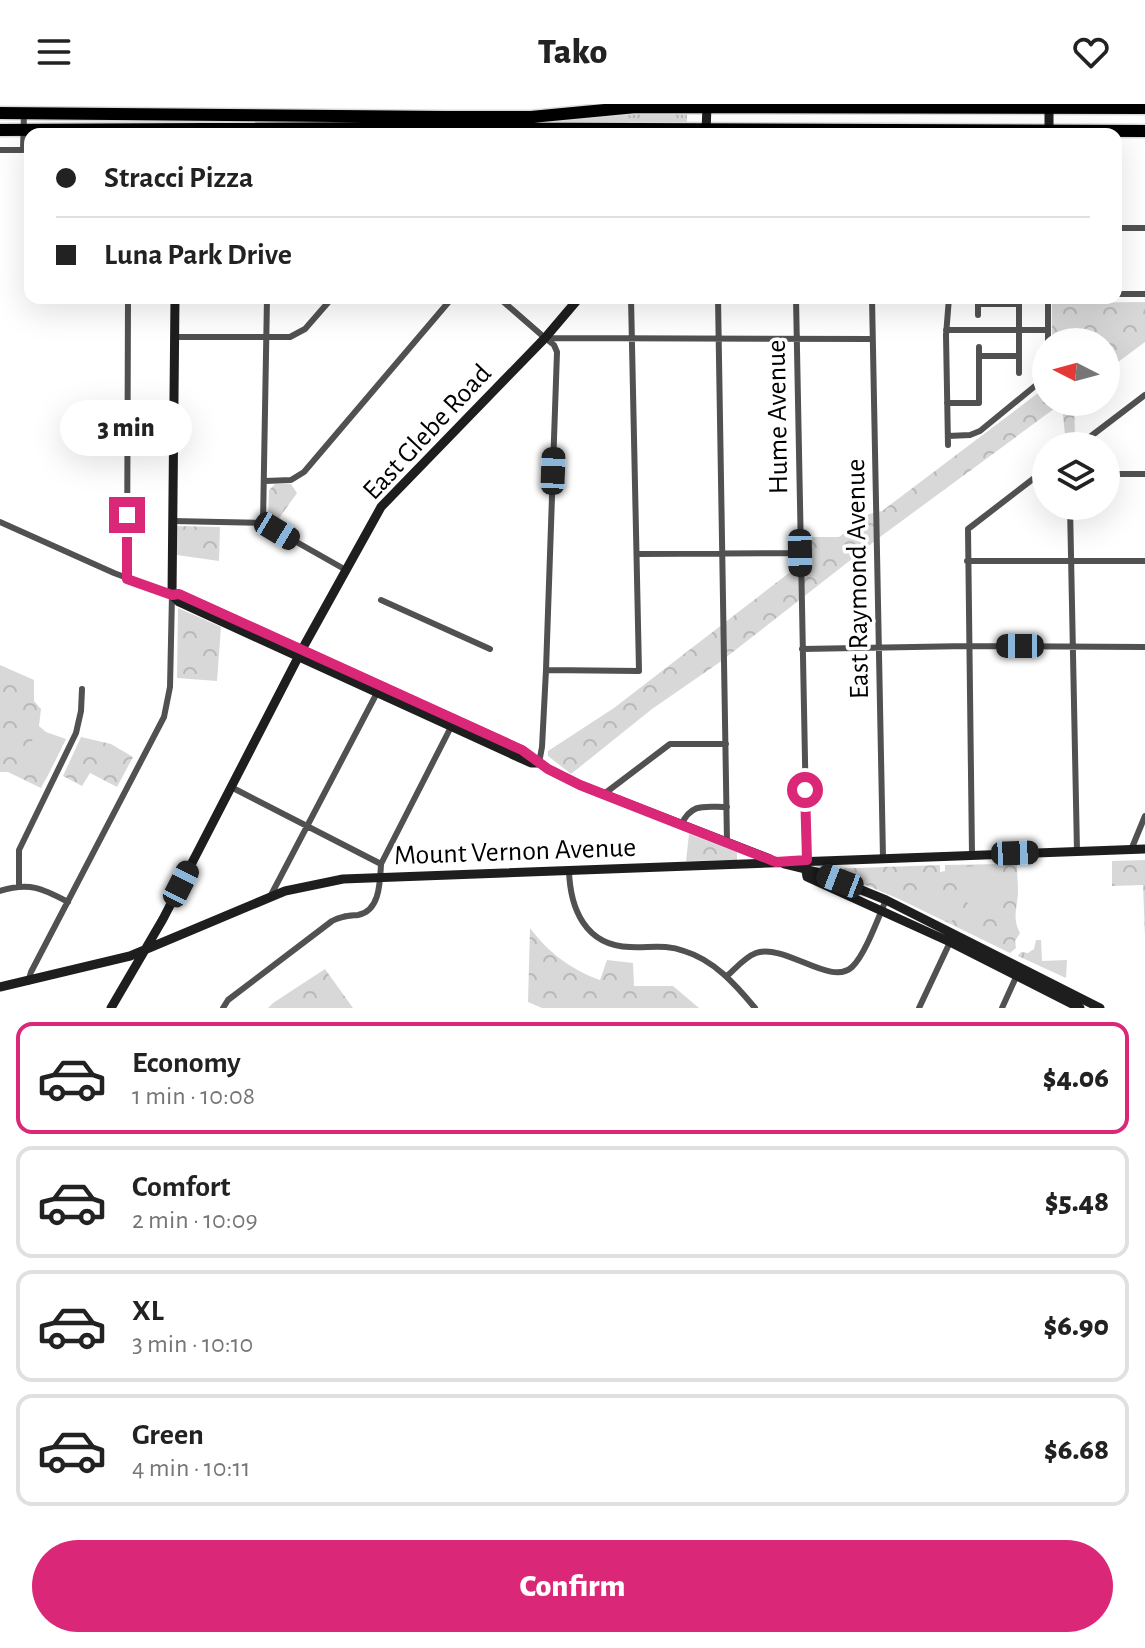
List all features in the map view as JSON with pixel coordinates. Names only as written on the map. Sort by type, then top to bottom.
[{"type":"highway","points":[[437,127],[618,108],[707,105],[1145,108]]},
{"type":"highway","points":[[0,113],[203,116],[346,126]]},
{"type":"highway","points":[[154,128],[175,116],[346,126],[466,128]]},
{"type":"highway","points":[[0,130],[24,130]]},
{"type":"highway","points":[[1122,131],[1145,131]]},
{"type":"main road","points":[[706,128],[707,105]]},
{"type":"main road","points":[[1049,106],[1049,128]]},
{"type":"main road","points":[[175,304],[172,595],[179,594],[453,723],[522,750],[563,777],[776,862],[806,866],[883,858],[1145,849]]},
{"type":"main road","name":"East Glebe Road","points":[[111,1008],[145,951],[346,570],[388,499],[545,338],[574,304]]},
{"type":"main road","name":"Mount Vernon Avenue","points":[[0,987],[145,951],[270,897],[317,883],[381,876],[776,862]]},
{"type":"main road","points":[[806,866],[952,938],[1073,1003],[1100,1008]]},
{"type":"street","points":[[24,113],[24,130]]},
{"type":"street","points":[[0,150],[24,150]]},
{"type":"street","points":[[1122,228],[1145,228]]},
{"type":"street","points":[[1122,294],[1145,294]]},
{"type":"street","points":[[127,579],[128,304]]},
{"type":"street","points":[[263,523],[267,304]]},
{"type":"street","points":[[175,337],[290,337],[305,329],[327,304]]},
{"type":"street","points":[[265,481],[291,480],[304,472],[447,304]]},
{"type":"street","points":[[506,304],[554,345],[557,352],[546,670],[539,763]]},
{"type":"street","points":[[546,670],[639,671],[631,304]]},
{"type":"street","points":[[718,304],[727,843]]},
{"type":"street","name":"Hume Avenue","points":[[796,304],[806,866]]},
{"type":"street","name":"East Raymond Avenue","points":[[872,304],[883,858]]},
{"type":"street","points":[[948,304],[948,445]]},
{"type":"street","points":[[978,304],[978,315]]},
{"type":"street","points":[[1019,304],[1019,373]]},
{"type":"street","points":[[1048,304],[1048,328]]},
{"type":"street","points":[[946,330],[1032,330]]},
{"type":"street","points":[[545,338],[872,339]]},
{"type":"street","points":[[947,403],[979,403],[979,347]]},
{"type":"street","points":[[979,356],[1019,356]]},
{"type":"street","points":[[948,436],[980,431],[1032,388]]},
{"type":"street","points":[[1096,432],[1145,395]]},
{"type":"street","points":[[1120,474],[1145,474]]},
{"type":"street","points":[[972,855],[968,529],[1032,481]]},
{"type":"street","points":[[1070,520],[1077,851]]},
{"type":"street","points":[[172,521],[263,523],[346,570]]},
{"type":"street","points":[[0,522],[127,579],[172,595],[169,703],[156,735],[28,982]]},
{"type":"street","points":[[638,554],[800,553]]},
{"type":"street","points":[[967,561],[1145,561]]},
{"type":"street","points":[[381,600],[490,649]]},
{"type":"street","points":[[802,649],[1145,647]]},
{"type":"street","points":[[19,886],[19,850],[75,737],[82,689]]},
{"type":"street","points":[[270,897],[379,689]]},
{"type":"street","points":[[223,1008],[228,1000],[332,921],[367,912],[376,899],[381,864],[453,723]]},
{"type":"street","points":[[604,794],[670,744],[726,744]]},
{"type":"street","points":[[231,787],[381,864]]},
{"type":"street","points":[[681,825],[688,812],[695,808],[727,807]]},
{"type":"street","points":[[1131,850],[1145,816]]},
{"type":"street","points":[[569,870],[574,907],[583,924],[594,935],[619,946],[658,946],[696,955],[727,976],[755,1008]]},
{"type":"street","points":[[0,891],[19,886],[37,888],[68,902]]},
{"type":"street","points":[[727,976],[747,957],[766,951],[783,953],[834,973],[845,972],[858,959],[884,905]]},
{"type":"street","points":[[919,1008],[952,938]]},
{"type":"street","points":[[1002,1008],[1018,972]]},
{"type":"green space","points":[[687,110],[687,123],[485,125],[610,113]]},
{"type":"green space","points":[[1145,302],[1145,342],[1120,361],[1120,328],[1052,328],[1052,304]]},
{"type":"green space","points":[[1032,398],[1032,416],[1044,416],[880,537],[720,662],[652,709],[571,774],[548,756],[548,751],[614,708],[794,569],[805,559],[805,537],[839,537],[869,514],[882,511]]},
{"type":"green space","points":[[1063,416],[1074,416],[1075,432],[1065,432]]},
{"type":"green space","points":[[275,484],[291,484],[297,493],[275,524],[268,520],[269,490]]},
{"type":"green space","points":[[177,526],[220,527],[219,561],[177,555]]},
{"type":"green space","points":[[178,608],[221,627],[217,681],[177,678]]},
{"type":"green space","points":[[0,665],[34,680],[34,701],[41,709],[39,726],[66,739],[41,788],[8,772],[0,772]]},
{"type":"green space","points":[[35,735],[62,747],[46,779],[19,766]]},
{"type":"green space","points":[[81,737],[111,744],[133,757],[117,787],[90,773],[82,786],[63,776]]},
{"type":"green space","points":[[689,834],[737,852],[737,860],[686,861]]},
{"type":"green space","points":[[1145,860],[1145,937],[1143,885],[1112,886],[1112,861]]},
{"type":"green space","points":[[940,865],[940,872],[945,871],[945,865],[1017,865],[1016,918],[1020,933],[1015,941],[1016,948],[1010,953],[899,899],[828,869]]},
{"type":"green space","points":[[998,865],[1001,868],[1002,915],[973,908],[964,896],[961,878],[961,867]]},
{"type":"green space","points":[[940,895],[941,901],[958,910],[951,923],[922,908],[926,896]]},
{"type":"green space","points":[[530,928],[561,959],[589,976],[600,980],[607,960],[633,963],[634,986],[673,986],[699,1008],[542,1008],[528,1002]]},
{"type":"green space","points":[[1036,940],[1041,940],[1042,961],[1067,960],[1066,978],[1018,956],[1021,952],[1028,953],[1034,949]]},
{"type":"green space","points":[[325,969],[353,1008],[268,1008],[273,1003]]},
{"type":"route","points":[[127,515],[127,579],[172,595],[179,594],[310,653],[522,750],[548,769],[580,785],[776,862],[807,860],[805,790]]}]
